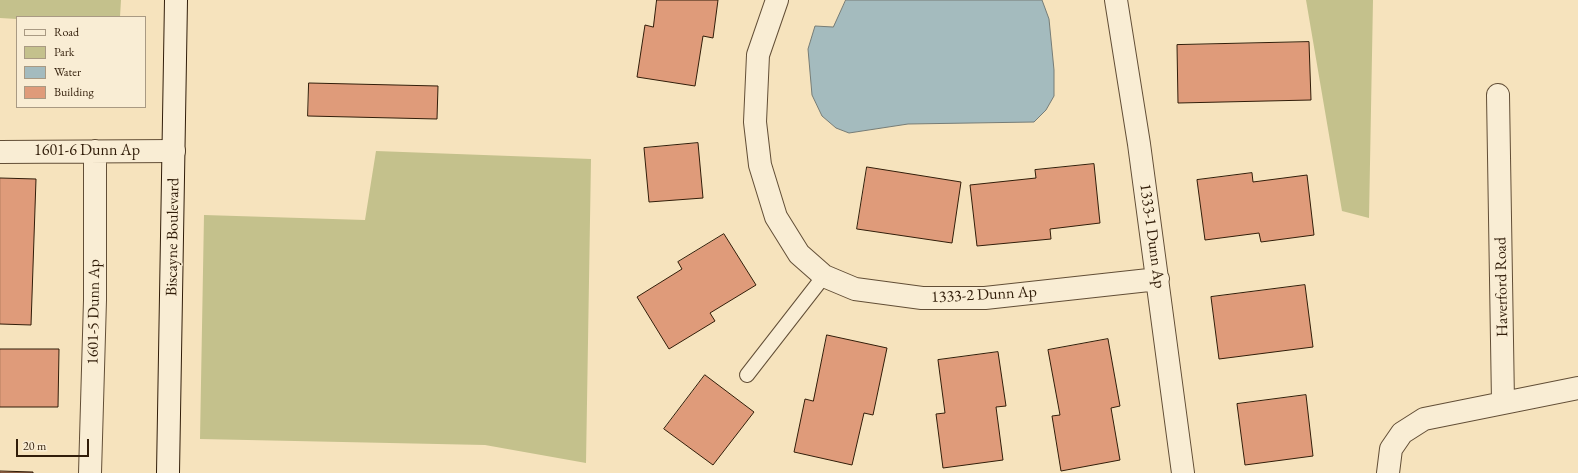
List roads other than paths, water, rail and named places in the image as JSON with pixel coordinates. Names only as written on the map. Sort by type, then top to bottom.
[{"type":"street","name":"Biscayne Boulevard","points":[[168,473],[176,0]]},
{"type":"street","name":"1333-2 Dunn Ap","points":[[777,0],[758,55],[755,122],[760,165],[776,217],[799,254],[824,276],[855,289],[922,298],[985,298],[1158,279]]},
{"type":"street","name":"1333-1 Dunn Ap","points":[[1116,0],[1158,279],[1183,473]]},
{"type":"street","name":"Haverford Road","points":[[1498,95],[1503,402]]},
{"type":"street","name":"1601-5 Dunn Ap","points":[[90,473],[95,300],[95,151]]},
{"type":"street","name":"1601-6 Dunn Ap","points":[[0,152],[174,151]]},
{"type":"street","points":[[1388,473],[1391,449],[1402,433],[1424,419],[1578,388]]},
{"type":"lane","points":[[747,375],[824,276]]},
{"type":"water","points":[[846,0],[1042,0],[1049,19],[1054,70],[1054,96],[1046,110],[1034,122],[908,124],[849,133],[836,128],[822,116],[812,95],[808,49],[815,26],[833,27]]}]
